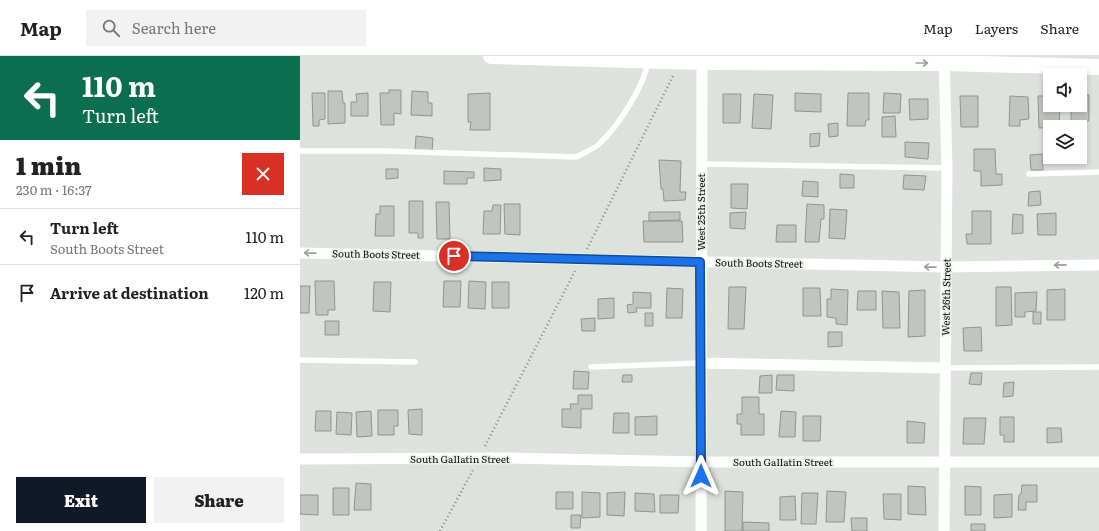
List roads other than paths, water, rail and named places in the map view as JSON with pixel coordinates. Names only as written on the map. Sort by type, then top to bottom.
[{"type":"main road","points":[[491,56],[702,62],[944,60],[1099,67]]},
{"type":"street","name":"West 26th Street","points":[[944,60],[947,168],[944,368],[944,531]]},
{"type":"street","name":"West 25th Street","points":[[701,531],[700,262],[702,62]]},
{"type":"street","name":"South Boots Street","points":[[300,252],[946,267],[1099,265]]},
{"type":"street","points":[[700,363],[944,368]]},
{"type":"street","name":"South Gallatin Street","points":[[300,458],[505,458],[701,462],[1099,462]]},
{"type":"lane","points":[[300,151],[385,150],[576,157],[597,145],[610,131],[632,102],[646,74],[648,60]]},
{"type":"lane","points":[[701,164],[947,168]]},
{"type":"lane","points":[[1029,174],[1099,172]]},
{"type":"lane","points":[[300,360],[415,362]]},
{"type":"lane","points":[[590,367],[700,363]]},
{"type":"lane","points":[[944,368],[1099,367]]}]
